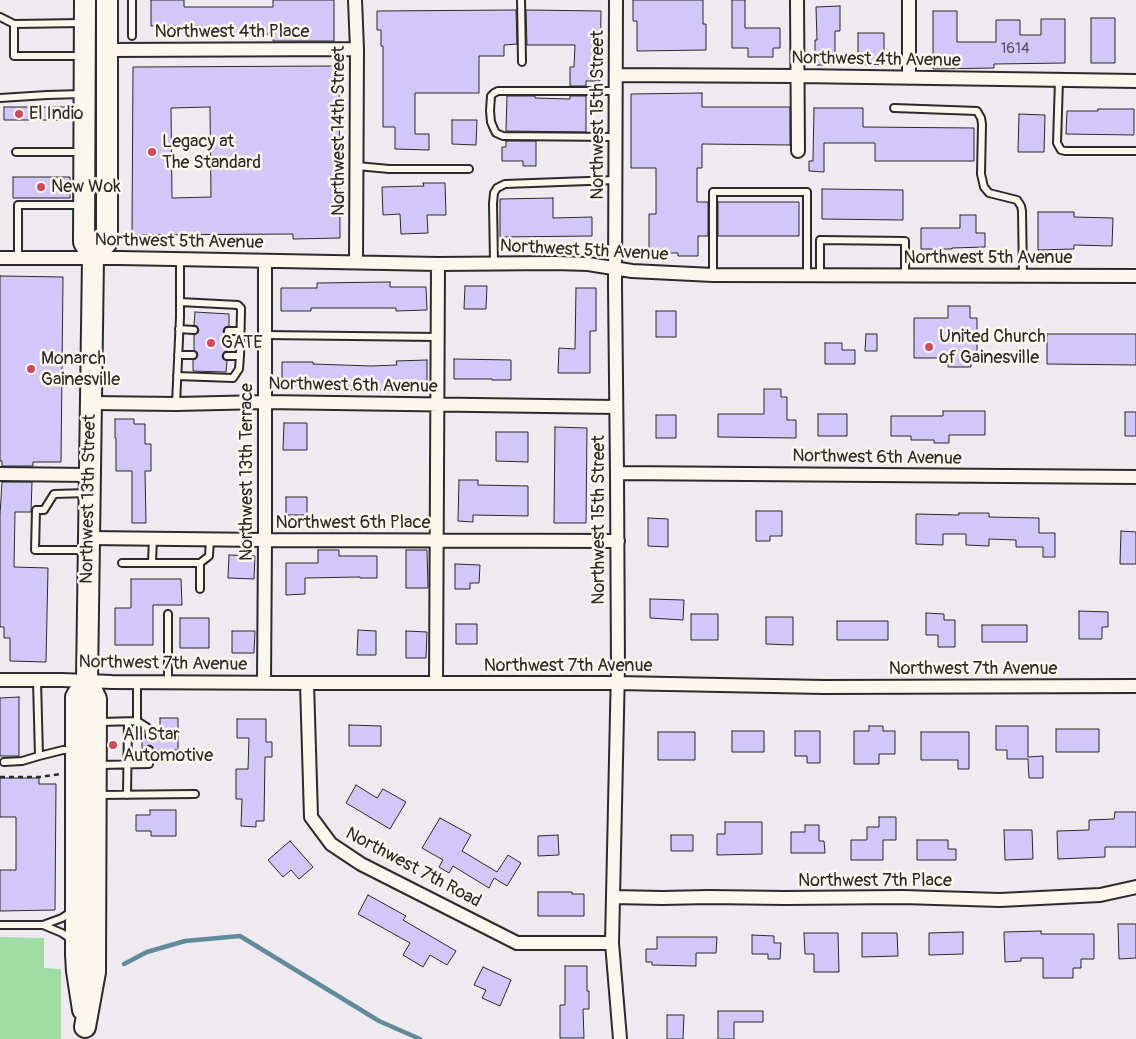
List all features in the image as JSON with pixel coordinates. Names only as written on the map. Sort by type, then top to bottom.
[{"type":"main road","name":"Northwest 13th Street","points":[[85,0],[84,242],[93,258],[87,680],[96,699],[95,972],[85,1033]]},
{"type":"main road","points":[[93,258],[107,242],[107,0]]},
{"type":"main road","name":"Northwest 13th Street","points":[[85,1033],[77,971],[76,946],[76,697],[87,680]]},
{"type":"street","points":[[356,0],[365,0]]},
{"type":"street","name":"Northwest 14th Street","points":[[356,0],[356,262]]},
{"type":"street","name":"Northwest 15th Street","points":[[616,0],[615,268],[618,541],[612,943],[620,1039]]},
{"type":"street","points":[[798,0],[798,151]]},
{"type":"street","points":[[909,0],[909,78]]},
{"type":"street","name":"Northwest 4th Place","points":[[107,50],[357,49]]},
{"type":"street","name":"Northwest 4th Avenue","points":[[616,75],[1136,81]]},
{"type":"street","name":"Northwest 5th Avenue","points":[[0,258],[438,264],[555,263],[588,264],[632,271],[713,274],[1136,276]]},
{"type":"street","name":"Northwest 13th Terrace","points":[[264,682],[265,261]]},
{"type":"street","points":[[436,683],[438,264]]},
{"type":"street","name":"Northwest 6th Avenue","points":[[90,403],[265,402],[616,407]]},
{"type":"street","name":"Northwest 6th Avenue","points":[[617,473],[1136,477]]},
{"type":"street","points":[[0,474],[90,484]]},
{"type":"street","name":"Northwest 6th Place","points":[[89,544],[153,538],[618,541]]},
{"type":"street","name":"Northwest 7th Avenue","points":[[0,680],[824,686],[1136,686]]},
{"type":"street","name":"Northwest 7th Road","points":[[307,683],[311,817],[331,844],[361,864],[517,943],[612,943]]},
{"type":"street","name":"Northwest 7th Place","points":[[613,897],[903,897],[1000,900],[1100,895],[1136,886]]},
{"type":"lane","points":[[132,0],[132,36]]},
{"type":"lane","points":[[521,0],[522,62]]},
{"type":"lane","points":[[0,17],[14,24],[86,24]]},
{"type":"lane","points":[[14,24],[14,56],[86,56]]},
{"type":"lane","points":[[1059,80],[1057,143],[1061,150],[1136,152]]},
{"type":"lane","points":[[616,91],[498,91],[491,96],[490,112],[491,122],[496,133],[503,136],[616,138]]},
{"type":"lane","points":[[0,98],[86,94]]},
{"type":"lane","points":[[894,108],[977,111],[982,124],[981,174],[984,187],[989,192],[1017,200],[1021,206],[1023,276]]},
{"type":"lane","points":[[16,152],[85,151]]},
{"type":"lane","points":[[357,166],[389,169],[469,169]]},
{"type":"lane","points":[[494,263],[493,203],[497,188],[505,184],[616,180]]},
{"type":"lane","points":[[713,274],[713,192],[807,192],[813,275]]},
{"type":"lane","points":[[18,258],[18,205],[85,205]]},
{"type":"lane","points":[[813,275],[820,240],[905,241],[905,276]]},
{"type":"lane","points":[[176,404],[180,259]]},
{"type":"lane","points":[[177,376],[233,378],[239,369],[240,356],[241,308],[238,305],[180,302]]},
{"type":"lane","points":[[179,329],[194,330]]},
{"type":"lane","points":[[228,331],[240,331]]},
{"type":"lane","points":[[265,335],[438,337]]},
{"type":"lane","points":[[178,355],[193,355]]},
{"type":"lane","points":[[227,356],[240,356]]},
{"type":"lane","points":[[89,544],[35,550],[36,510],[44,510],[54,494],[90,484]]},
{"type":"lane","points":[[152,562],[153,538]]},
{"type":"lane","points":[[122,562],[200,563],[209,556],[210,539]]},
{"type":"lane","points":[[200,563],[200,589]]},
{"type":"lane","points":[[168,614],[168,682]]},
{"type":"lane","points":[[37,680],[39,756]]},
{"type":"lane","points":[[137,682],[137,721]]},
{"type":"lane","points":[[96,722],[137,721],[148,728],[149,735]]},
{"type":"lane","points":[[128,722],[128,795]]},
{"type":"lane","points":[[4,762],[22,761],[62,750],[76,750]]},
{"type":"lane","points":[[96,766],[149,764],[149,750]]},
{"type":"lane","points":[[95,795],[195,794]]},
{"type":"lane","points":[[0,924],[43,925],[70,914],[76,905]]},
{"type":"lane","points":[[43,925],[66,935],[76,946]]},
{"type":"path","points":[[0,778],[40,777],[62,774]]},
{"type":"green space","points":[[0,937],[44,938],[44,968],[61,969],[61,1039],[0,1039]]},
{"type":"building","points":[[151,0],[184,0],[184,7],[273,7],[273,0],[334,0],[334,41],[273,41],[273,34],[202,35],[202,26],[151,26]]},
{"type":"building","points":[[633,0],[703,0],[703,24],[706,24],[706,50],[637,51],[637,21],[633,21]]},
{"type":"building","points":[[732,0],[745,0],[745,28],[780,28],[780,48],[773,48],[773,57],[748,57],[748,48],[732,48]]},
{"type":"building","points":[[840,6],[840,31],[835,31],[835,65],[815,65],[815,40],[817,40],[816,7]]},
{"type":"building","points":[[516,10],[517,44],[504,45],[504,56],[479,56],[479,93],[415,93],[415,134],[429,134],[429,150],[395,149],[395,127],[383,127],[383,46],[381,46],[381,30],[377,30],[377,11]]},
{"type":"building","points":[[526,10],[601,11],[600,81],[586,81],[586,86],[570,86],[570,67],[574,67],[575,45],[527,45]]},
{"type":"building","points":[[933,11],[957,11],[957,42],[996,42],[996,20],[1020,20],[1020,35],[1041,35],[1041,19],[1065,19],[1065,63],[994,64],[994,68],[933,69]]},
{"type":"building","points":[[1091,18],[1115,18],[1115,63],[1091,63]]},
{"type":"building","points":[[858,33],[884,33],[884,64],[858,65]]},
{"type":"building","name":"Legacy at The Standard","points":[[339,66],[340,238],[293,239],[293,234],[132,235],[133,67]],"holes":[[[210,107],[211,197],[172,198],[171,108]]]},
{"type":"building","points":[[702,93],[702,107],[790,107],[790,145],[702,144],[702,168],[697,168],[697,202],[708,202],[708,236],[698,236],[698,256],[678,256],[678,253],[649,253],[649,214],[656,214],[656,168],[631,168],[631,94]]},
{"type":"building","points":[[507,96],[570,99],[570,96],[586,96],[586,132],[506,131]]},
{"type":"building","points":[[4,107],[65,107],[65,120],[4,120]]},
{"type":"building","points":[[814,108],[863,108],[863,127],[974,128],[974,161],[875,161],[875,143],[824,143],[824,172],[809,171],[809,161],[813,161]]},
{"type":"building","points":[[1098,109],[1134,109],[1134,135],[1066,134],[1067,111],[1098,111]]},
{"type":"building","points":[[1019,114],[1045,115],[1044,152],[1018,152]]},
{"type":"building","points":[[452,120],[477,120],[476,145],[452,144]]},
{"type":"building","points":[[506,141],[536,141],[536,166],[523,166],[523,161],[502,161],[502,147],[506,147]]},
{"type":"building","name":"New Wok","points":[[13,177],[70,177],[70,198],[13,198]]},
{"type":"building","points":[[423,183],[445,183],[446,215],[427,215],[428,233],[401,234],[400,214],[383,215],[382,187],[424,186]]},
{"type":"building","points":[[822,189],[903,190],[903,220],[822,219]]},
{"type":"building","points":[[553,198],[553,218],[592,217],[592,236],[500,237],[500,199]]},
{"type":"building","points":[[718,202],[799,202],[799,236],[718,236]]},
{"type":"building","points":[[1038,212],[1074,212],[1074,217],[1113,218],[1112,246],[1074,245],[1074,249],[1038,250]]},
{"type":"building","points":[[960,215],[976,215],[976,233],[985,233],[985,247],[921,249],[921,228],[960,228]]},
{"type":"building","name":"Monarch Gainesville","points":[[0,276],[63,277],[61,462],[33,462],[33,466],[2,466],[2,461],[0,461]]},
{"type":"building","points":[[390,282],[390,287],[426,287],[427,310],[396,311],[396,308],[311,308],[311,311],[281,311],[281,288],[317,288],[317,283]]},
{"type":"building","points":[[465,286],[487,286],[486,309],[464,309]]},
{"type":"building","points":[[576,288],[596,288],[596,331],[590,331],[590,373],[558,373],[559,348],[575,349]]},
{"type":"building","name":"United Church of Gainesville","points":[[948,306],[970,306],[970,318],[977,318],[977,358],[971,358],[971,367],[948,367],[948,358],[914,358],[914,318],[948,318]]},
{"type":"building","points":[[656,311],[676,311],[676,337],[656,337]]},
{"type":"building","name":"GATE","points":[[195,312],[229,314],[229,326],[225,327],[223,331],[228,336],[227,351],[222,356],[227,361],[226,372],[193,371],[193,360],[198,355],[194,350],[194,335],[199,330],[194,325]]},
{"type":"building","points":[[866,334],[877,334],[877,351],[865,351]]},
{"type":"building","points":[[1047,334],[1136,334],[1136,365],[1047,364]]},
{"type":"building","points":[[825,343],[842,343],[842,350],[855,350],[855,364],[825,364]]},
{"type":"building","points":[[454,359],[511,360],[511,380],[454,379]]},
{"type":"building","points":[[427,360],[427,384],[390,385],[390,390],[336,390],[317,389],[317,385],[282,385],[282,362],[371,366],[397,365],[396,361]]},
{"type":"building","points":[[764,389],[781,389],[781,397],[787,397],[787,420],[796,420],[796,438],[718,437],[718,414],[764,414]]},
{"type":"building","points":[[943,411],[985,411],[985,435],[949,435],[949,443],[934,443],[934,440],[911,440],[911,436],[891,436],[891,416],[943,416]]},
{"type":"building","points":[[1125,412],[1136,412],[1136,436],[1125,436]]},
{"type":"building","points":[[818,414],[847,414],[847,436],[818,436]]},
{"type":"building","points":[[656,415],[676,415],[676,438],[656,438]]},
{"type":"building","points":[[115,419],[134,419],[134,424],[145,424],[145,444],[151,444],[151,471],[145,471],[146,523],[132,523],[132,471],[116,471]]},
{"type":"building","points":[[284,423],[307,423],[307,450],[283,450]]},
{"type":"building","points":[[555,427],[587,428],[586,523],[554,523]]},
{"type":"building","points":[[496,432],[528,432],[528,462],[496,461]]},
{"type":"building","points":[[459,480],[478,480],[478,485],[528,486],[528,516],[473,515],[473,522],[458,521]]},
{"type":"building","points":[[2,482],[32,482],[31,512],[15,512],[14,567],[48,568],[46,662],[10,661],[10,638],[4,638],[4,627],[0,627],[0,515]]},
{"type":"building","points":[[286,497],[307,497],[307,515],[286,515]]},
{"type":"building","points":[[756,511],[782,511],[782,536],[770,536],[770,541],[756,541]]},
{"type":"building","points":[[959,513],[989,513],[989,517],[1039,518],[1039,533],[1055,533],[1055,557],[1043,557],[1043,547],[1016,547],[1016,540],[989,539],[989,546],[966,545],[966,534],[943,534],[943,545],[916,544],[916,514],[959,515]]},
{"type":"building","points":[[648,518],[668,519],[668,547],[648,546]]},
{"type":"building","points":[[1121,531],[1136,532],[1136,564],[1120,564]]},
{"type":"building","points":[[318,550],[339,550],[339,556],[377,556],[377,578],[305,578],[305,594],[286,595],[286,563],[318,563]]},
{"type":"building","points":[[406,550],[427,550],[428,588],[406,588]]},
{"type":"building","points":[[229,555],[255,556],[254,579],[228,578]]},
{"type":"building","points":[[455,564],[480,565],[479,583],[470,583],[470,589],[455,589]]},
{"type":"building","points":[[131,579],[181,579],[182,605],[153,605],[153,645],[115,645],[115,608],[131,608]]},
{"type":"building","points":[[650,599],[684,600],[683,620],[650,618]]},
{"type":"building","points":[[1079,611],[1108,612],[1108,627],[1102,627],[1102,639],[1079,639]]},
{"type":"building","points":[[926,613],[944,614],[944,620],[955,620],[955,647],[938,647],[938,635],[926,635]]},
{"type":"building","points":[[691,614],[718,614],[718,640],[691,640]]},
{"type":"building","points":[[766,617],[793,617],[793,645],[766,644]]},
{"type":"building","points":[[180,618],[209,618],[209,648],[180,648]]},
{"type":"building","points":[[837,621],[888,621],[888,640],[837,640]]},
{"type":"building","points":[[456,624],[477,624],[477,644],[456,644]]},
{"type":"building","points":[[982,625],[1027,625],[1027,642],[982,642]]},
{"type":"building","points":[[358,630],[376,631],[376,655],[357,655]]},
{"type":"building","points":[[232,631],[255,631],[254,653],[232,653]]},
{"type":"building","points":[[406,631],[427,632],[426,658],[406,658]]},
{"type":"building","points":[[19,697],[19,756],[0,756],[0,698]]},
{"type":"building","points":[[160,718],[178,718],[178,750],[154,750],[149,745],[142,750],[142,735],[149,740],[154,735],[160,735]]},
{"type":"building","points":[[237,719],[266,719],[266,742],[272,742],[272,757],[265,757],[264,821],[256,821],[256,827],[241,826],[242,799],[236,799],[236,769],[248,769],[249,738],[237,738]]},
{"type":"building","points":[[349,725],[381,726],[381,746],[349,746]]},
{"type":"building","points":[[869,726],[883,726],[883,731],[895,731],[895,754],[879,754],[879,764],[854,764],[854,731],[869,731]]},
{"type":"building","points":[[996,726],[1028,726],[1028,757],[1043,756],[1043,778],[1029,778],[1028,759],[1007,759],[1007,750],[996,750]]},
{"type":"building","points":[[1056,729],[1099,729],[1099,752],[1056,752]]},
{"type":"building","points":[[732,731],[764,731],[764,752],[732,752]]},
{"type":"building","points":[[795,731],[820,731],[820,763],[807,763],[807,756],[795,756]]},
{"type":"building","points":[[658,732],[695,732],[695,760],[658,760]]},
{"type":"building","points":[[921,732],[969,732],[969,769],[958,769],[958,760],[921,760]]},
{"type":"building","points":[[0,778],[39,778],[39,784],[56,784],[55,910],[0,911],[0,870],[16,870],[16,817],[0,817]]},
{"type":"building","points":[[356,785],[377,798],[383,789],[406,802],[390,829],[346,803]]},
{"type":"building","points":[[150,810],[176,810],[176,836],[151,836],[151,831],[136,831],[136,815],[150,815]]},
{"type":"building","points":[[1115,812],[1136,812],[1136,847],[1105,847],[1105,857],[1058,859],[1057,831],[1089,830],[1089,820],[1114,819]]},
{"type":"building","points":[[879,817],[896,817],[896,840],[883,840],[883,860],[851,860],[851,840],[867,840],[867,827],[879,827]]},
{"type":"building","points":[[440,818],[471,835],[462,851],[497,872],[508,855],[521,863],[507,886],[494,878],[489,888],[453,866],[449,873],[439,867],[443,860],[422,848]]},
{"type":"building","points":[[725,822],[762,822],[762,854],[717,855],[717,834],[725,834]]},
{"type":"building","points":[[805,825],[819,825],[819,841],[824,841],[825,853],[791,853],[791,832],[805,832]]},
{"type":"building","points":[[1004,830],[1032,830],[1033,859],[1005,860]]},
{"type":"building","points":[[558,835],[559,855],[538,856],[538,836]]},
{"type":"building","points":[[671,835],[693,835],[693,851],[671,851]]},
{"type":"building","points":[[917,840],[948,840],[948,849],[956,849],[956,860],[917,860]]},
{"type":"building","points":[[290,841],[313,867],[299,879],[291,870],[283,877],[268,860]]},
{"type":"building","points":[[538,892],[584,894],[584,916],[538,916]]},
{"type":"building","points":[[368,895],[406,916],[403,920],[456,951],[447,965],[430,955],[423,967],[403,955],[410,943],[358,914]]},
{"type":"building","points":[[1118,924],[1136,924],[1136,958],[1119,959]]},
{"type":"building","points":[[1041,931],[1041,934],[1094,934],[1094,959],[1081,959],[1081,968],[1073,968],[1073,978],[1043,978],[1043,958],[1021,958],[1021,961],[1005,962],[1004,932]]},
{"type":"building","points":[[963,932],[963,954],[929,955],[929,933]]},
{"type":"building","points":[[804,933],[838,933],[839,972],[814,972],[814,954],[805,954]]},
{"type":"building","points":[[862,933],[897,933],[898,956],[862,957]]},
{"type":"building","points":[[752,935],[774,936],[774,943],[781,943],[780,959],[768,959],[768,954],[752,954]]},
{"type":"building","points":[[657,937],[717,937],[716,953],[696,953],[696,966],[652,965],[652,962],[646,962],[646,949],[657,949]]},
{"type":"building","points":[[565,966],[587,966],[589,1009],[583,1009],[584,1038],[560,1038],[560,1005],[565,1005]]},
{"type":"building","points":[[483,967],[511,980],[500,1006],[482,998],[486,990],[474,985]]},
{"type":"building","points":[[718,1011],[763,1011],[763,1022],[734,1022],[734,1039],[718,1039]]},
{"type":"building","points":[[667,1015],[684,1015],[683,1039],[667,1039]]},
{"type":"waterway","points":[[124,964],[147,952],[185,941],[240,936],[379,1021],[420,1039]]},
{"type":"place","name":"El Indio","points":[[19,114]]},
{"type":"place","name":"Legacy at The Standard","points":[[152,152]]},
{"type":"place","name":"New Wok","points":[[41,187]]},
{"type":"place","name":"GATE","points":[[211,343]]},
{"type":"place","name":"United Church of Gainesville","points":[[929,347]]},
{"type":"place","name":"Monarch Gainesville","points":[[31,369]]},
{"type":"place","name":"All Star Automotive","points":[[113,745]]}]
